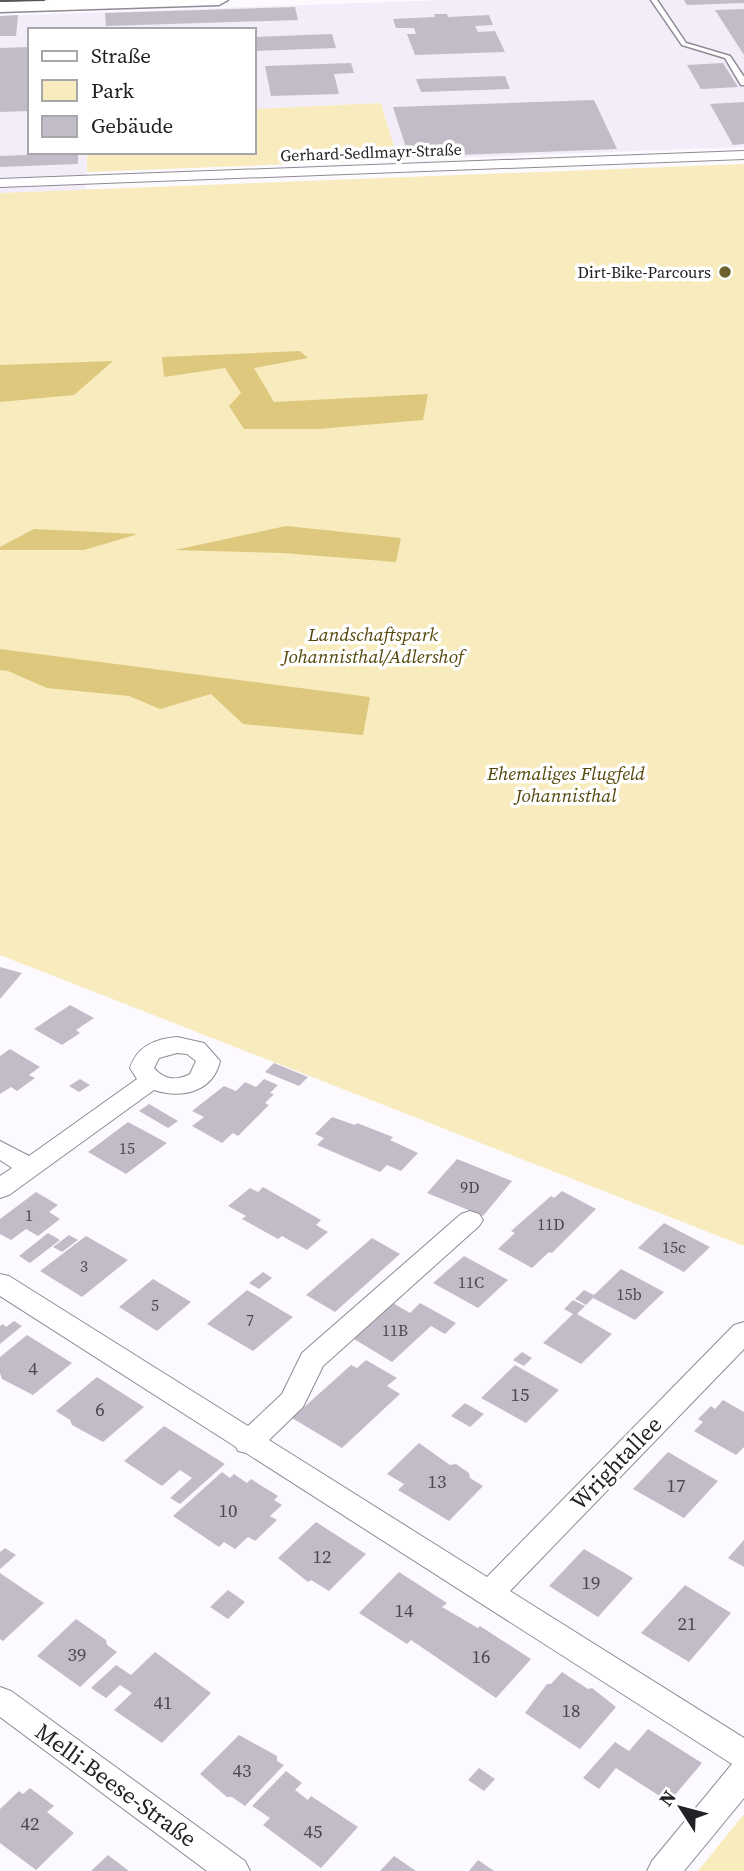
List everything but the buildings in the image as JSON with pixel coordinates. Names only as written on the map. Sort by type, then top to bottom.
[{"type":"main road","points":[[0,7],[219,0]]},
{"type":"street","name":"Gerhard-Sedlmayr-Straße","points":[[0,183],[744,155]]},
{"type":"street","points":[[0,1189],[151,1081]]},
{"type":"street","points":[[0,1149],[29,1167]]},
{"type":"street","points":[[248,1443],[293,1401],[312,1360],[470,1220]]},
{"type":"street","points":[[0,1283],[248,1443],[744,1755]]},
{"type":"street","name":"Wrightallee","points":[[489,1594],[744,1332]]},
{"type":"street","name":"Melli-Beese-Straße","points":[[0,1699],[233,1871]]},
{"type":"street","points":[[664,1871],[744,1774]]},
{"type":"lane","points":[[654,0],[684,44],[727,57],[744,83]]},
{"type":"shaded area","points":[[445,0],[744,0],[744,147],[398,160],[381,103],[256,109],[256,28],[28,28],[28,154],[87,154],[86,190],[0,193],[0,16]]},
{"type":"shaded area","points":[[300,351],[308,358],[254,368],[274,402],[428,394],[423,420],[318,429],[244,429],[229,406],[241,393],[225,368],[164,377],[162,357]]},
{"type":"shaded area","points":[[113,361],[74,395],[0,402],[0,365]]},
{"type":"shaded area","points":[[286,526],[401,538],[396,562],[283,553],[175,550]]},
{"type":"shaded area","points":[[34,529],[138,534],[84,550],[0,550],[0,547]]},
{"type":"shaded area","points":[[0,649],[370,697],[363,735],[243,724],[211,694],[160,709],[129,696],[47,688],[0,670]]},
{"type":"green space","points":[[381,103],[398,160],[87,172],[87,154],[256,154],[256,109]]},
{"type":"green space","name":"Landschaftspark Johannisthal/Adlershof","points":[[744,164],[744,1246],[0,955],[0,193]]},
{"type":"green space","points":[[744,1814],[744,1871],[698,1871]]},
{"type":"tram line","points":[[0,1],[44,0]]},
{"type":"place","name":"Dirt-Bike-Parcours","points":[[725,272]]},
{"type":"park label","name":"Ehemaliges Flugfeld Johannisthal","points":[[566,784]]}]
